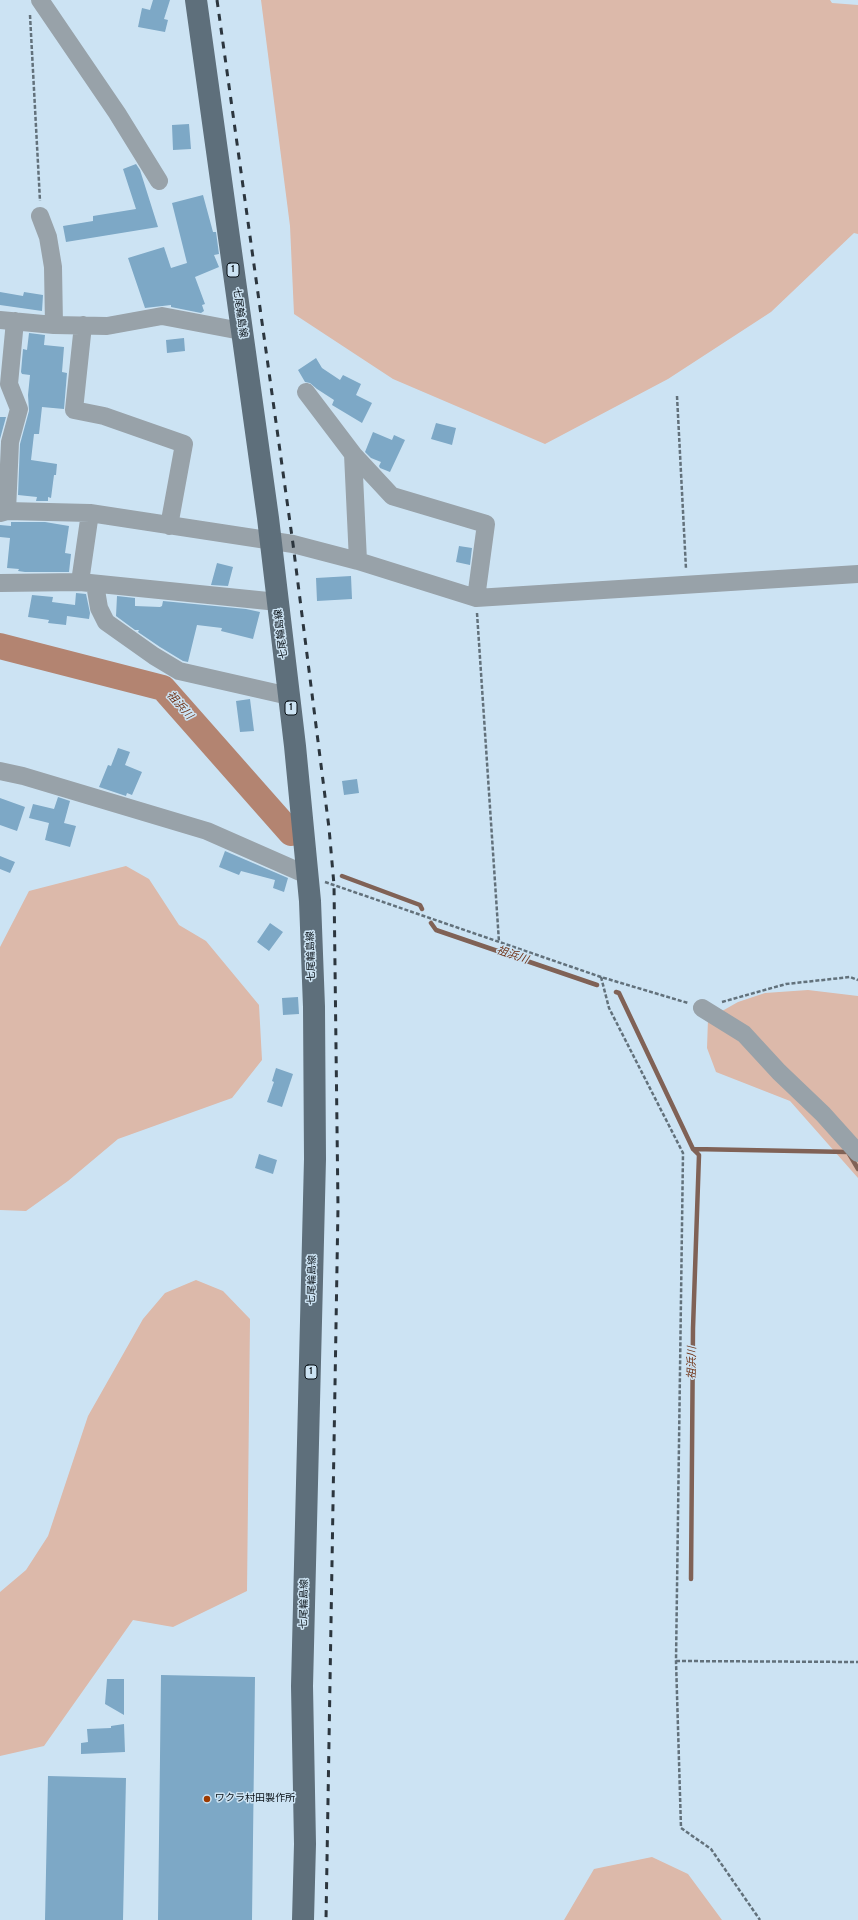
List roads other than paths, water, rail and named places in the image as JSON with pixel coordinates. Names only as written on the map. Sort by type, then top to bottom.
[{"type":"main road","name":"七尾輪島線","points":[[196,0],[271,541],[290,696],[308,875],[313,1000],[315,1159],[302,1686],[305,1844],[303,1920]]},
{"type":"street","points":[[35,4],[117,113],[159,181]]},
{"type":"street","points":[[40,216],[48,237],[53,267],[54,325]]},
{"type":"street","points":[[241,331],[162,316],[107,326],[54,325],[8,321],[5,377],[19,409],[5,442],[3,512],[90,513],[294,544],[358,561],[476,598],[858,574]]},
{"type":"street","points":[[83,326],[74,410],[104,416],[184,444],[169,526]]},
{"type":"street","points":[[306,392],[353,454],[392,496],[486,524],[476,598]]},
{"type":"street","points":[[353,454],[358,561]]},
{"type":"street","points":[[90,513],[88,583],[98,608],[106,622],[179,671],[290,696]]},
{"type":"street","points":[[0,583],[88,583],[278,602]]},
{"type":"street","points":[[0,771],[23,776],[207,831],[308,875]]},
{"type":"street","points":[[702,1008],[744,1034],[779,1072],[823,1114],[858,1153]]},
{"type":"waterway","name":"祖浜川","points":[[0,646],[163,688],[291,833]]},
{"type":"waterway","name":"祖浜川","points":[[342,876],[420,905],[422,909]]},
{"type":"waterway","name":"祖浜川","points":[[431,923],[436,930],[597,985]]},
{"type":"waterway","name":"祖浜川","points":[[616,992],[619,993],[693,1149],[699,1155],[693,1328],[691,1579]]},
{"type":"waterway","name":"祖浜川","points":[[693,1149],[848,1152],[858,1169]]},
{"type":"railway","points":[[217,0],[293,544],[329,828],[334,885],[338,1207],[326,1920]]},
{"type":"place","name":"ワクラ村田製作所","points":[[207,1799]]}]
